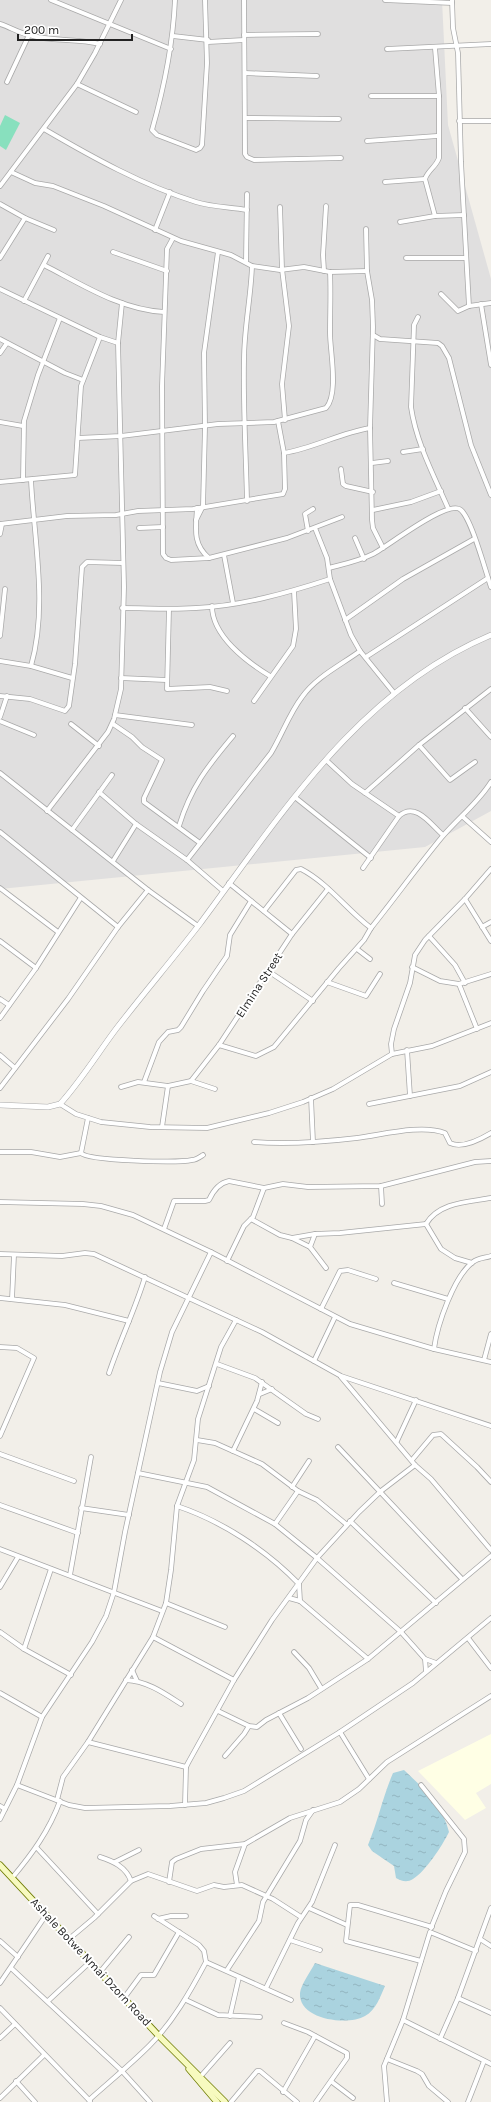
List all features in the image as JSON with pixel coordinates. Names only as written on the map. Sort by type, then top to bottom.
[{"type":"main road","name":"Ashale Botwe Nmai Dzorn Road","points":[[0,1865],[158,2035],[201,2076],[225,2102]]},
{"type":"main road","name":"Ashale Botwe Nmai Dzorn Road","points":[[182,2059],[214,2101]]},
{"type":"street","points":[[51,0],[171,48]]},
{"type":"street","points":[[0,186],[77,84],[100,44],[121,0]]},
{"type":"street","points":[[175,0],[171,48],[152,130],[157,135],[190,148],[198,149],[202,145],[208,41],[206,0]]},
{"type":"street","points":[[244,0],[246,118],[244,152],[250,159],[341,158]]},
{"type":"street","points":[[385,0],[452,2],[458,59],[459,121],[469,306]]},
{"type":"street","points":[[0,24],[29,35],[59,39],[86,40],[100,44]]},
{"type":"street","points":[[244,35],[318,34]]},
{"type":"street","points":[[7,82],[29,35]]},
{"type":"street","points":[[173,36],[208,41],[244,40]]},
{"type":"street","points":[[387,49],[435,48],[491,44]]},
{"type":"street","points":[[435,48],[438,96],[437,163],[427,173],[425,179],[435,216]]},
{"type":"street","points":[[245,72],[317,76]]},
{"type":"street","points":[[77,84],[136,112]]},
{"type":"street","points":[[371,96],[438,96]]},
{"type":"street","points":[[246,118],[339,119]]},
{"type":"street","points":[[459,121],[491,121]]},
{"type":"street","points":[[44,128],[103,163],[170,192],[196,202],[247,210]]},
{"type":"street","points":[[367,141],[437,136]]},
{"type":"street","points":[[11,172],[35,183],[53,186],[104,206],[173,238],[199,248],[218,252],[246,262],[252,266],[282,269],[304,267],[330,272],[367,271]]},
{"type":"street","points":[[385,182],[425,179]]},
{"type":"street","points":[[155,230],[170,192]]},
{"type":"street","points":[[246,262],[247,194]]},
{"type":"street","points":[[0,204],[25,218],[54,230]]},
{"type":"street","points":[[324,271],[323,255],[326,206]]},
{"type":"street","points":[[280,207],[282,269],[289,326],[282,384],[285,420]]},
{"type":"street","points":[[400,222],[435,216],[464,215]]},
{"type":"street","points":[[0,258],[25,218]]},
{"type":"street","points":[[366,229],[367,271],[372,300],[373,335],[370,428],[373,528],[383,548]]},
{"type":"street","points":[[173,238],[167,249],[164,312],[163,554],[166,558],[171,560],[208,558],[224,555],[308,531],[342,517]]},
{"type":"street","points":[[112,252],[167,271]]},
{"type":"street","points":[[196,520],[203,506],[205,427],[204,353],[218,252]]},
{"type":"street","points":[[24,301],[48,256]]},
{"type":"street","points":[[406,258],[466,258]]},
{"type":"street","points":[[44,265],[122,303],[143,310],[164,312]]},
{"type":"street","points":[[247,501],[246,424],[243,401],[244,359],[252,266]]},
{"type":"street","points":[[78,438],[121,436],[163,430],[205,427],[218,424],[246,424],[278,421],[326,408],[330,403],[332,372],[330,343],[330,272]]},
{"type":"street","points":[[0,289],[100,337],[118,343]]},
{"type":"street","points":[[441,294],[458,311],[469,306],[491,303]]},
{"type":"street","points":[[47,811],[99,746],[112,724],[121,689],[123,563],[118,343],[122,303]]},
{"type":"street","points":[[481,304],[491,365]]},
{"type":"street","points":[[418,317],[414,321],[411,407],[413,420],[423,449],[448,508]]},
{"type":"street","points":[[23,480],[23,426],[43,362],[60,318]]},
{"type":"street","points":[[373,335],[380,338],[414,343],[438,343],[447,352],[471,445],[491,495]]},
{"type":"street","points":[[0,482],[75,475],[78,438],[78,407],[83,380],[100,337]]},
{"type":"street","points":[[373,347],[380,338]]},
{"type":"street","points":[[0,340],[65,374],[83,380]]},
{"type":"street","points":[[0,353],[7,343]]},
{"type":"street","points":[[0,534],[1,524],[163,509],[197,508],[247,501],[284,493],[284,454],[278,421]]},
{"type":"street","points":[[0,422],[23,426]]},
{"type":"street","points":[[284,454],[312,446],[344,434],[370,428]]},
{"type":"street","points":[[402,452],[423,449]]},
{"type":"street","points":[[372,463],[388,461]]},
{"type":"street","points":[[341,469],[343,484],[373,492]]},
{"type":"street","points":[[31,480],[33,520],[38,558],[35,649],[31,666]]},
{"type":"street","points":[[373,510],[411,502],[441,491]]},
{"type":"street","points":[[197,508],[196,542],[208,558]]},
{"type":"street","points":[[329,568],[364,558],[448,508],[460,508],[474,539],[491,587]]},
{"type":"street","points":[[308,531],[304,514],[313,509]]},
{"type":"street","points":[[139,528],[163,527]]},
{"type":"street","points":[[315,528],[329,568],[330,579],[345,620],[360,651],[394,693]]},
{"type":"street","points":[[355,538],[364,558]]},
{"type":"street","points":[[345,620],[403,579],[474,539]]},
{"type":"street","points":[[224,555],[233,603]]},
{"type":"street","points":[[0,696],[30,699],[65,711],[69,706],[79,619],[82,567],[87,562],[123,563]]},
{"type":"street","points":[[366,657],[488,578]]},
{"type":"street","points":[[122,608],[169,609],[212,606],[255,600],[294,591],[330,579]]},
{"type":"street","points":[[0,636],[5,589]]},
{"type":"street","points":[[254,701],[270,676],[280,666],[294,642],[296,629],[294,591]]},
{"type":"street","points":[[212,606],[215,626],[230,644],[270,676]]},
{"type":"street","points":[[169,609],[166,680],[167,689],[210,686],[227,691]]},
{"type":"street","points":[[0,1105],[48,1107],[60,1104],[139,999],[198,926],[229,883],[326,760],[369,715],[394,693],[438,662],[491,636]]},
{"type":"street","points":[[187,860],[281,739],[286,724],[302,697],[324,677],[360,651]]},
{"type":"street","points":[[0,661],[31,666],[72,678]]},
{"type":"street","points":[[121,678],[166,680]]},
{"type":"street","points":[[365,793],[419,745],[465,708],[490,691]]},
{"type":"street","points":[[0,717],[7,696]]},
{"type":"street","points":[[465,708],[491,737]]},
{"type":"street","points":[[115,716],[192,725]]},
{"type":"street","points":[[0,721],[34,735]]},
{"type":"street","points":[[71,724],[99,746]]},
{"type":"street","points":[[112,724],[132,737],[142,747],[161,758],[162,762],[144,798],[144,802],[179,826],[200,843]]},
{"type":"street","points":[[179,826],[193,789],[200,777],[233,736]]},
{"type":"street","points":[[419,745],[450,780],[475,762]]},
{"type":"street","points":[[326,760],[341,775],[399,816]]},
{"type":"street","points":[[0,773],[148,890],[198,926]]},
{"type":"street","points":[[72,830],[112,775]]},
{"type":"street","points":[[219,1045],[251,1056],[262,1055],[274,1047],[327,982],[357,949],[371,928],[443,835],[463,817],[491,782]]},
{"type":"street","points":[[487,788],[491,792]]},
{"type":"street","points":[[99,792],[136,824],[187,860],[223,891]]},
{"type":"street","points":[[296,798],[371,858]]},
{"type":"street","points":[[363,868],[399,816],[406,811],[417,812],[443,835]]},
{"type":"street","points":[[463,817],[491,842]]},
{"type":"street","points":[[113,861],[136,824]]},
{"type":"street","points":[[0,832],[55,876],[80,899],[118,927]]},
{"type":"street","points":[[392,1054],[391,1044],[394,1029],[410,983],[415,955],[428,936],[465,899],[491,869]]},
{"type":"street","points":[[264,911],[296,870],[304,870],[347,905],[357,918],[371,928]]},
{"type":"street","points":[[229,883],[292,934]]},
{"type":"street","points":[[0,888],[58,932]]},
{"type":"street","name":"Elmina Street","points":[[191,1081],[219,1045],[292,934],[328,889]]},
{"type":"street","points":[[0,1088],[68,999],[118,927],[148,890]]},
{"type":"street","points":[[0,1018],[36,968],[80,899]]},
{"type":"street","points":[[465,899],[491,941]]},
{"type":"street","points":[[144,1082],[159,1042],[168,1032],[178,1030],[182,1027],[203,991],[227,956],[230,934],[251,901]]},
{"type":"street","points":[[482,927],[491,922]]},
{"type":"street","points":[[428,936],[455,965],[465,983]]},
{"type":"street","points":[[0,941],[36,968]]},
{"type":"street","points":[[357,949],[370,959]]},
{"type":"street","points":[[412,967],[440,981],[459,984],[491,974]]},
{"type":"street","points":[[268,971],[313,1001]]},
{"type":"street","points":[[327,982],[366,996],[380,974]]},
{"type":"street","points":[[459,984],[477,1029]]},
{"type":"street","points":[[0,999],[9,1005]]},
{"type":"street","points":[[60,1104],[76,1114],[88,1118],[127,1125],[207,1128],[269,1113],[311,1098],[333,1089],[392,1054],[432,1046],[491,1023]]},
{"type":"street","points":[[407,1050],[410,1096]]},
{"type":"street","points":[[0,1055],[15,1068]]},
{"type":"street","points":[[370,1104],[460,1086],[491,1072]]},
{"type":"street","points":[[121,1087],[144,1082],[168,1086],[191,1081],[215,1089]]},
{"type":"street","points":[[162,1127],[168,1086]]},
{"type":"street","points":[[311,1098],[313,1142]]},
{"type":"street","points":[[81,1153],[88,1118]]},
{"type":"street","points":[[254,1142],[313,1142],[363,1137],[395,1131],[437,1130],[445,1133],[450,1143],[456,1145],[477,1141],[491,1133]]},
{"type":"street","points":[[0,1152],[31,1152],[60,1157],[81,1153],[83,1155],[100,1158],[155,1161],[193,1160],[204,1155]]},
{"type":"street","points":[[164,1229],[174,1201],[209,1200],[212,1192],[217,1187],[228,1181],[264,1188],[283,1184],[308,1187],[381,1186],[475,1162],[491,1161]]},
{"type":"street","points":[[381,1186],[382,1204]]},
{"type":"street","points":[[227,1261],[244,1226],[251,1219],[257,1209],[264,1188]]},
{"type":"street","points":[[426,1224],[430,1218],[441,1209],[453,1205],[491,1198]]},
{"type":"street","points":[[0,1202],[101,1206],[132,1215],[211,1252],[335,1317],[367,1330],[434,1349],[491,1362]]},
{"type":"street","points":[[251,1219],[280,1235],[292,1238],[310,1247],[326,1268]]},
{"type":"street","points":[[292,1238],[314,1234],[340,1233],[426,1224]]},
{"type":"street","points":[[426,1224],[441,1249],[455,1258],[472,1263]]},
{"type":"street","points":[[310,1247],[314,1234]]},
{"type":"street","points":[[0,1819],[18,1785],[42,1717],[100,1629],[114,1592],[158,1383],[172,1332],[211,1252]]},
{"type":"street","points":[[0,1254],[62,1256],[86,1253],[94,1254],[236,1320],[341,1376],[491,1426]]},
{"type":"street","points":[[12,1299],[14,1255]]},
{"type":"street","points":[[434,1349],[448,1298],[456,1284],[475,1260],[491,1256]]},
{"type":"street","points":[[321,1309],[340,1271],[348,1270],[376,1279]]},
{"type":"street","points":[[110,1373],[119,1344],[145,1277]]},
{"type":"street","points":[[394,1283],[448,1298]]},
{"type":"street","points":[[0,1298],[65,1305],[129,1321]]},
{"type":"street","points":[[314,1361],[335,1317]]},
{"type":"street","points":[[12,1878],[37,1848],[53,1820],[59,1800],[63,1777],[88,1742],[153,1638],[166,1603],[171,1570],[177,1506],[194,1460],[198,1420],[217,1364],[221,1347],[236,1320]]},
{"type":"street","points":[[484,1360],[491,1334]]},
{"type":"street","points":[[0,1346],[17,1348],[34,1358],[0,1436]]},
{"type":"street","points":[[217,1364],[247,1374],[262,1382],[306,1414],[318,1419]]},
{"type":"street","points":[[341,1376],[397,1441],[415,1465],[430,1479],[491,1550]]},
{"type":"street","points":[[233,1451],[254,1409],[260,1394],[262,1382]]},
{"type":"street","points":[[158,1383],[197,1391],[209,1386]]},
{"type":"street","points":[[260,1394],[272,1388]]},
{"type":"street","points":[[397,1441],[416,1400]]},
{"type":"street","points":[[254,1409],[278,1423]]},
{"type":"street","points":[[412,1460],[433,1435],[441,1434],[491,1482]]},
{"type":"street","points":[[197,1440],[215,1443],[269,1468],[292,1487],[317,1500],[346,1524]]},
{"type":"street","points":[[338,1447],[381,1491],[462,1579]]},
{"type":"street","points":[[0,1454],[74,1481]]},
{"type":"street","points":[[70,1575],[91,1457]]},
{"type":"street","points":[[292,1487],[309,1461]]},
{"type":"street","points":[[185,1805],[186,1768],[234,1680],[288,1598],[317,1558],[346,1524],[381,1491],[415,1465]]},
{"type":"street","points":[[138,1473],[185,1481],[217,1491],[275,1524],[317,1558],[401,1632],[425,1659],[436,1664]]},
{"type":"street","points":[[275,1524],[298,1491]]},
{"type":"street","points":[[0,1505],[78,1533]]},
{"type":"street","points":[[177,1506],[241,1537],[299,1584],[300,1601]]},
{"type":"street","points":[[81,1508],[129,1515]]},
{"type":"street","points":[[350,1521],[436,1603]]},
{"type":"street","points":[[0,1550],[70,1575],[162,1611]]},
{"type":"street","points":[[218,1710],[248,1726],[256,1727],[308,1698],[321,1688],[368,1659],[491,1556]]},
{"type":"street","points":[[0,1587],[18,1557]]},
{"type":"street","points":[[24,1649],[51,1569]]},
{"type":"street","points":[[288,1598],[300,1601],[368,1659]]},
{"type":"street","points":[[166,1603],[225,1627]]},
{"type":"street","points":[[18,1785],[85,1808],[206,1803],[244,1791],[340,1732],[413,1683],[491,1618]]},
{"type":"street","points":[[0,1632],[24,1649],[71,1675]]},
{"type":"street","points":[[153,1638],[234,1680]]},
{"type":"street","points":[[468,1638],[491,1668]]},
{"type":"street","points":[[294,1652],[309,1668],[321,1688]]},
{"type":"street","points":[[425,1659],[426,1671]]},
{"type":"street","points":[[132,1670],[137,1681]]},
{"type":"street","points":[[126,1680],[137,1681],[161,1691],[181,1704]]},
{"type":"street","points":[[0,1693],[42,1717]]},
{"type":"street","points":[[169,1882],[172,1862],[185,1854],[201,1849],[245,1844],[280,1823],[314,1809],[340,1802],[360,1789],[392,1758],[491,1696]]},
{"type":"street","points":[[279,1713],[301,1749]]},
{"type":"street","points":[[225,1756],[244,1734],[248,1726]]},
{"type":"street","points":[[340,1732],[369,1779]]},
{"type":"street","points":[[88,1742],[186,1768]]},
{"type":"street","points":[[387,2102],[384,2071],[387,2059],[404,2020],[430,1932],[446,1891],[465,1852],[466,1846],[464,1839],[421,1785]]},
{"type":"street","points":[[0,1806],[5,1809]]},
{"type":"street","points":[[227,1970],[259,1921],[263,1902],[300,1841],[306,1820],[314,1809]]},
{"type":"street","points":[[237,1885],[235,1872],[245,1844]]},
{"type":"street","points":[[266,1988],[301,1917],[309,1908],[335,1845]]},
{"type":"street","points":[[37,1848],[98,1914]]},
{"type":"street","points":[[115,1862],[139,1850]]},
{"type":"street","points":[[100,1857],[115,1862],[130,1876],[131,1881]]},
{"type":"street","points":[[69,1939],[98,1914],[131,1881],[150,1874],[197,1891],[214,1885],[224,1887],[237,1885],[245,1886],[267,1896],[301,1917]]},
{"type":"street","points":[[421,1961],[346,1941],[350,1905],[353,1904],[432,1927]]},
{"type":"street","points":[[309,1908],[347,1925]]},
{"type":"street","points":[[440,2038],[458,1998],[491,1908]]},
{"type":"street","points":[[0,1983],[12,1968],[46,1914]]},
{"type":"street","points":[[0,2008],[90,2101],[158,2035],[186,2000],[206,1962],[204,1951],[199,1945],[156,1918],[186,1916]]},
{"type":"street","points":[[124,1998],[141,1975],[154,1975],[179,1932]]},
{"type":"street","points":[[430,1932],[476,1951]]},
{"type":"street","points":[[100,1972],[129,1937]]},
{"type":"street","points":[[480,1939],[491,1946]]},
{"type":"street","points":[[290,1940],[320,1950]]},
{"type":"street","points":[[0,1941],[18,1957]]},
{"type":"street","points":[[48,2001],[90,1962]]},
{"type":"street","points":[[206,1962],[227,1970],[239,1977],[291,2000]]},
{"type":"street","points":[[12,1968],[121,2070],[150,2102]]},
{"type":"street","points":[[230,2016],[239,1977]]},
{"type":"street","points":[[458,1998],[491,2013]]},
{"type":"street","points":[[186,2000],[218,2015],[260,2017]]},
{"type":"street","points":[[404,2020],[491,2064]]},
{"type":"street","points":[[0,2038],[15,2024]]},
{"type":"street","points":[[284,2024],[315,2036],[347,2053],[348,2056],[332,2082],[316,2102]]},
{"type":"street","points":[[283,2092],[315,2036]]},
{"type":"street","points":[[201,2076],[230,2043]]},
{"type":"street","points":[[0,2098],[44,2055]]},
{"type":"street","points":[[387,2059],[422,2074],[429,2086],[448,2102]]},
{"type":"street","points":[[468,2102],[484,2061]]},
{"type":"street","points":[[230,2102],[257,2071],[260,2071],[283,2092],[297,2102]]},
{"type":"street","points":[[16,2081],[35,2102]]},
{"type":"street","points":[[332,2082],[353,2098]]},
{"type":"shaded area","points":[[0,0],[442,0],[448,125],[491,279],[491,811],[425,847],[0,889]]},
{"type":"shaded area","points":[[491,1734],[491,1784],[476,1793],[486,1808],[465,1820],[418,1771]]},
{"type":"green space","points":[[5,115],[20,123],[6,150],[0,146],[0,126]]},
{"type":"water","points":[[404,1770],[425,1791],[437,1806],[449,1832],[438,1851],[423,1870],[413,1879],[402,1881],[396,1878],[394,1866],[372,1851],[368,1845],[393,1773]]},
{"type":"water","points":[[315,1963],[385,1986],[375,2007],[365,2016],[357,2019],[336,2020],[315,2015],[307,2009],[302,2002],[300,1993],[304,1982]]}]
